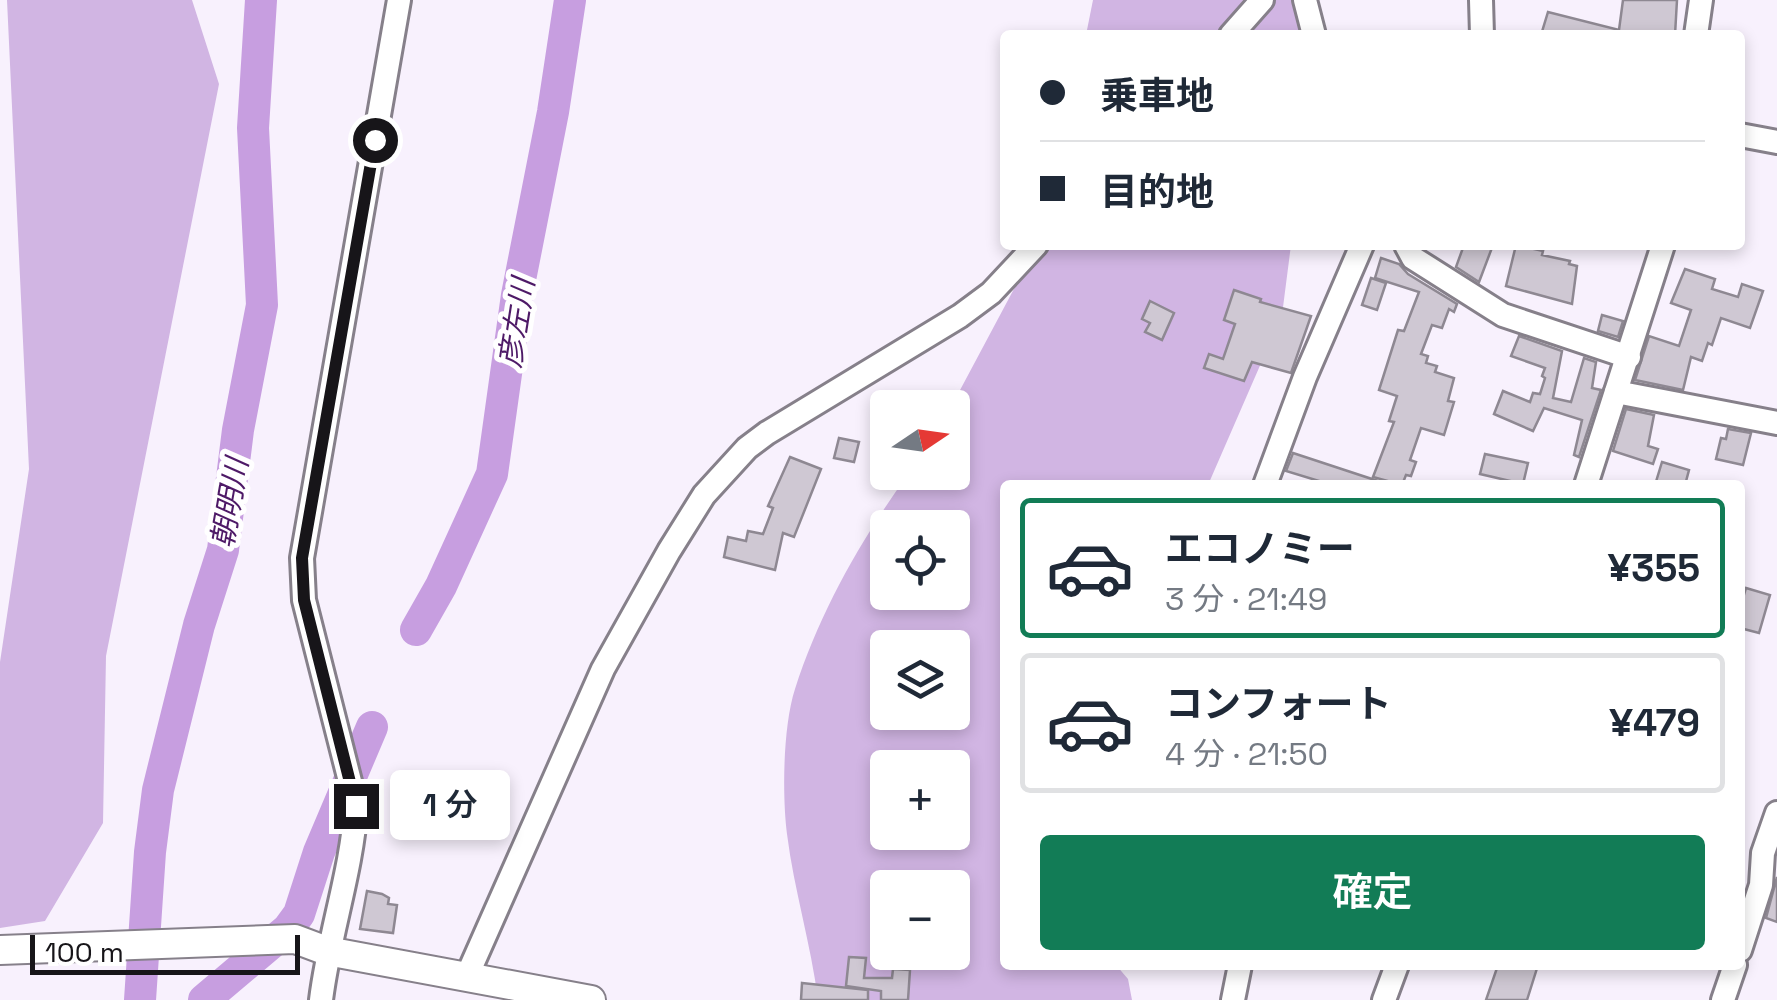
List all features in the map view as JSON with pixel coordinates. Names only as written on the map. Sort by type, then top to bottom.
[{"type":"main road","points":[[0,950],[296,940],[327,951],[591,1000]]},
{"type":"street","points":[[322,1000],[327,951],[354,835],[356,806],[304,600],[302,558],[400,0]]},
{"type":"street","points":[[1235,30],[1262,0]]},
{"type":"street","points":[[1304,0],[1313,30]]},
{"type":"street","points":[[1481,0],[1482,30]]},
{"type":"street","points":[[1697,30],[1701,0]]},
{"type":"street","points":[[1745,136],[1777,142]]},
{"type":"street","points":[[467,976],[603,669],[704,495],[747,448],[960,316],[991,292],[1031,250]]},
{"type":"street","points":[[1267,480],[1360,250]]},
{"type":"street","points":[[1413,250],[1503,315],[1629,356]]},
{"type":"street","points":[[1588,480],[1661,250]]},
{"type":"street","points":[[1616,392],[1777,422]]},
{"type":"street","points":[[1745,935],[1761,885],[1763,853],[1777,813]]},
{"type":"street","points":[[1233,1000],[1239,970]]},
{"type":"street","points":[[1384,1000],[1395,970]]},
{"type":"street","points":[[1724,1000],[1733,970]]},
{"type":"shaded area","points":[[7,0],[192,0],[219,84],[106,656],[103,823],[45,921],[0,928],[0,662],[29,469]]},
{"type":"shaded area","points":[[1093,0],[1313,0],[1311,30],[1087,30]]},
{"type":"shaded area","points":[[1026,250],[1290,250],[1282,315],[1210,480],[1000,480],[1000,970],[1120,970],[1128,979],[1132,1000],[818,1000],[785,818],[786,741],[791,704],[805,660],[844,576],[870,532],[870,610],[970,610],[970,510],[884,510],[897,490],[970,490],[970,390],[960,390],[1015,287]]},
{"type":"building","points":[[1623,0],[1677,0],[1675,30],[1619,30]]},
{"type":"building","points":[[1548,12],[1619,30],[1543,30]]},
{"type":"building","points":[[1462,250],[1491,250],[1479,282],[1456,267]]},
{"type":"building","points":[[1515,250],[1543,251],[1542,255],[1577,266],[1572,304],[1506,286]]},
{"type":"building","points":[[1381,258],[1399,264],[1408,274],[1457,304],[1454,312],[1449,309],[1442,328],[1432,325],[1421,354],[1428,356],[1426,363],[1437,366],[1435,372],[1454,378],[1448,401],[1454,402],[1444,435],[1421,428],[1410,460],[1416,462],[1411,476],[1406,475],[1404,480],[1373,477],[1394,422],[1389,421],[1397,396],[1379,390],[1398,330],[1404,331],[1419,292],[1375,278]]},
{"type":"building","points":[[1685,269],[1715,279],[1712,289],[1738,297],[1742,284],[1763,291],[1750,328],[1721,318],[1702,361],[1691,357],[1683,390],[1635,380],[1649,336],[1679,346],[1691,310],[1671,303]]},
{"type":"building","points":[[1371,278],[1386,283],[1377,310],[1362,305]]},
{"type":"building","points":[[1234,290],[1261,299],[1260,302],[1311,316],[1291,373],[1252,362],[1244,381],[1204,368],[1209,354],[1223,359],[1235,324],[1224,320]]},
{"type":"building","points":[[1150,301],[1174,313],[1162,340],[1145,332],[1150,323],[1142,319]]},
{"type":"building","points":[[1602,315],[1623,321],[1618,337],[1598,331]]},
{"type":"building","points":[[1519,336],[1562,351],[1553,398],[1571,402],[1584,358],[1596,362],[1592,388],[1601,390],[1579,457],[1574,455],[1582,420],[1544,408],[1533,431],[1494,414],[1503,391],[1530,402],[1533,393],[1540,394],[1545,368],[1511,356]]},
{"type":"building","points":[[1626,409],[1654,415],[1648,446],[1658,449],[1653,464],[1613,451]]},
{"type":"building","points":[[1728,429],[1751,433],[1743,465],[1716,459],[1721,438],[1726,439]]},
{"type":"building","points":[[839,438],[859,442],[854,462],[834,458]]},
{"type":"building","points":[[1293,453],[1375,480],[1316,480],[1286,471]]},
{"type":"building","points":[[1485,454],[1528,463],[1524,480],[1480,474]]},
{"type":"building","points":[[790,457],[821,469],[794,537],[783,533],[775,570],[724,557],[728,537],[746,541],[748,531],[763,534],[773,508],[768,506]]},
{"type":"building","points":[[1662,462],[1689,470],[1686,480],[1657,480]]},
{"type":"building","points":[[1746,588],[1770,595],[1759,633],[1745,629]]},
{"type":"building","points":[[1777,877],[1777,922],[1766,918]]},
{"type":"building","points":[[367,891],[382,894],[389,898],[388,904],[397,905],[393,933],[360,929]]},
{"type":"building","points":[[849,957],[866,958],[864,978],[892,978],[893,970],[910,970],[908,1000],[881,1000],[881,991],[846,986]]},
{"type":"building","points":[[1496,970],[1536,970],[1527,1000],[1486,1000]]},
{"type":"building","points":[[802,983],[868,990],[868,1000],[801,1000]]},
{"type":"waterway","name":"朝明川","points":[[140,1000],[158,790],[199,625],[223,550],[238,430],[262,305],[253,128],[261,0]]},
{"type":"waterway","name":"彦左川","points":[[416,630],[441,586],[492,474],[517,295],[553,112],[570,0]]},
{"type":"waterway","name":"彦左川","points":[[204,1000],[288,929],[299,914],[319,852],[372,727]]},
{"type":"route","points":[[356,806],[304,600],[302,558],[375,140]]}]
